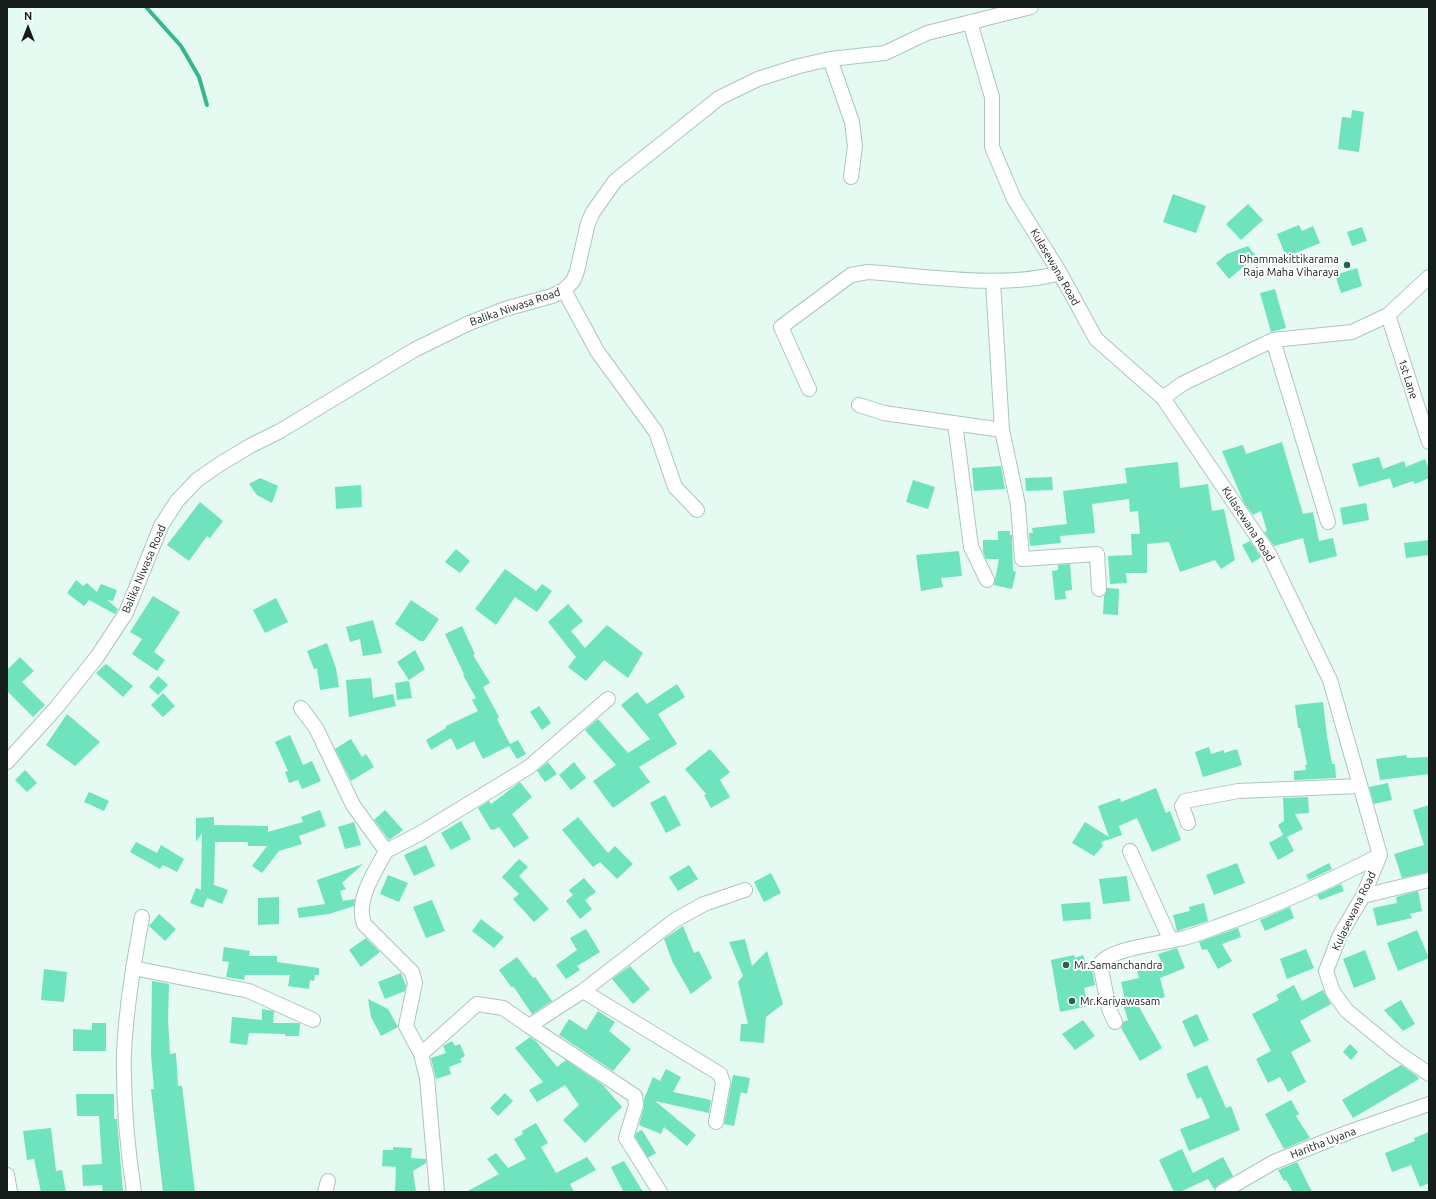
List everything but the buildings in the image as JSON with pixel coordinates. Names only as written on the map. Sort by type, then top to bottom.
[{"type":"street","name":"Balika Niwasa Road","points":[[7,762],[56,708],[97,657],[126,613],[161,526],[177,501],[197,480],[250,446],[280,431],[414,350],[467,324],[505,309],[552,296],[564,290],[573,281],[577,271],[588,222],[593,212],[615,181],[719,98],[758,79],[830,59],[885,53],[927,33],[1031,7]]},
{"type":"street","name":"Kulasewana Road","points":[[970,22],[992,97],[992,147],[1014,199],[1060,272],[1096,339],[1163,398],[1269,554],[1330,680],[1380,855],[1363,896],[1340,935],[1326,971],[1333,992],[1347,1011],[1397,1052],[1429,1074]]},
{"type":"street","points":[[830,59],[852,122],[855,146],[851,177]]},
{"type":"street","points":[[809,389],[781,327],[851,275],[868,272],[993,281],[1040,278],[1060,272]]},
{"type":"street","points":[[1163,398],[1182,384],[1274,340],[1352,332],[1388,316],[1429,277]]},
{"type":"street","points":[[993,281],[1002,430],[1018,505],[1022,558],[1097,554],[1099,589]]},
{"type":"street","points":[[564,290],[597,351],[656,432],[675,486],[698,510]]},
{"type":"street","name":"1st Lane","points":[[1388,316],[1429,442]]},
{"type":"street","points":[[1274,340],[1328,522]]},
{"type":"street","points":[[859,404],[884,413],[1002,430]]},
{"type":"street","points":[[955,423],[971,547],[987,580]]},
{"type":"street","points":[[438,1192],[427,1078],[421,1054],[406,1026],[415,983],[412,972],[364,924],[360,913],[367,887],[386,851],[419,834],[529,767],[608,699]]},
{"type":"street","points":[[301,708],[316,728],[353,806],[386,851]]},
{"type":"street","points":[[1188,823],[1182,806],[1185,801],[1238,791],[1360,786]]},
{"type":"street","points":[[1130,851],[1171,941]]},
{"type":"street","points":[[1115,1022],[1109,1009],[1100,964],[1104,958],[1124,951],[1185,938],[1319,886],[1380,855]]},
{"type":"street","points":[[1363,896],[1429,880]]},
{"type":"street","points":[[529,1026],[583,991],[675,920],[704,904],[745,890]]},
{"type":"street","points":[[134,1192],[127,1142],[124,1053],[133,968],[142,917]]},
{"type":"street","points":[[133,968],[249,991],[313,1020]]},
{"type":"street","points":[[583,991],[720,1074],[723,1083],[716,1122]]},
{"type":"street","points":[[421,1054],[477,1004],[503,1008],[635,1096],[636,1105],[626,1138],[660,1192]]},
{"type":"street","name":"Haritha Uyana","points":[[1222,1192],[1274,1162],[1349,1132],[1429,1104]]},
{"type":"street","points":[[7,1175],[10,1192]]},
{"type":"waterway","points":[[146,7],[181,46],[199,77],[207,105]]},
{"type":"place","name":"Dhammakittikarama Raja Maha Viharaya","points":[[1347,265]]},
{"type":"place","name":"Mr.Samanchandra","points":[[1066,965]]},
{"type":"place","name":"Mr.Kariyawasam","points":[[1072,1001]]}]
